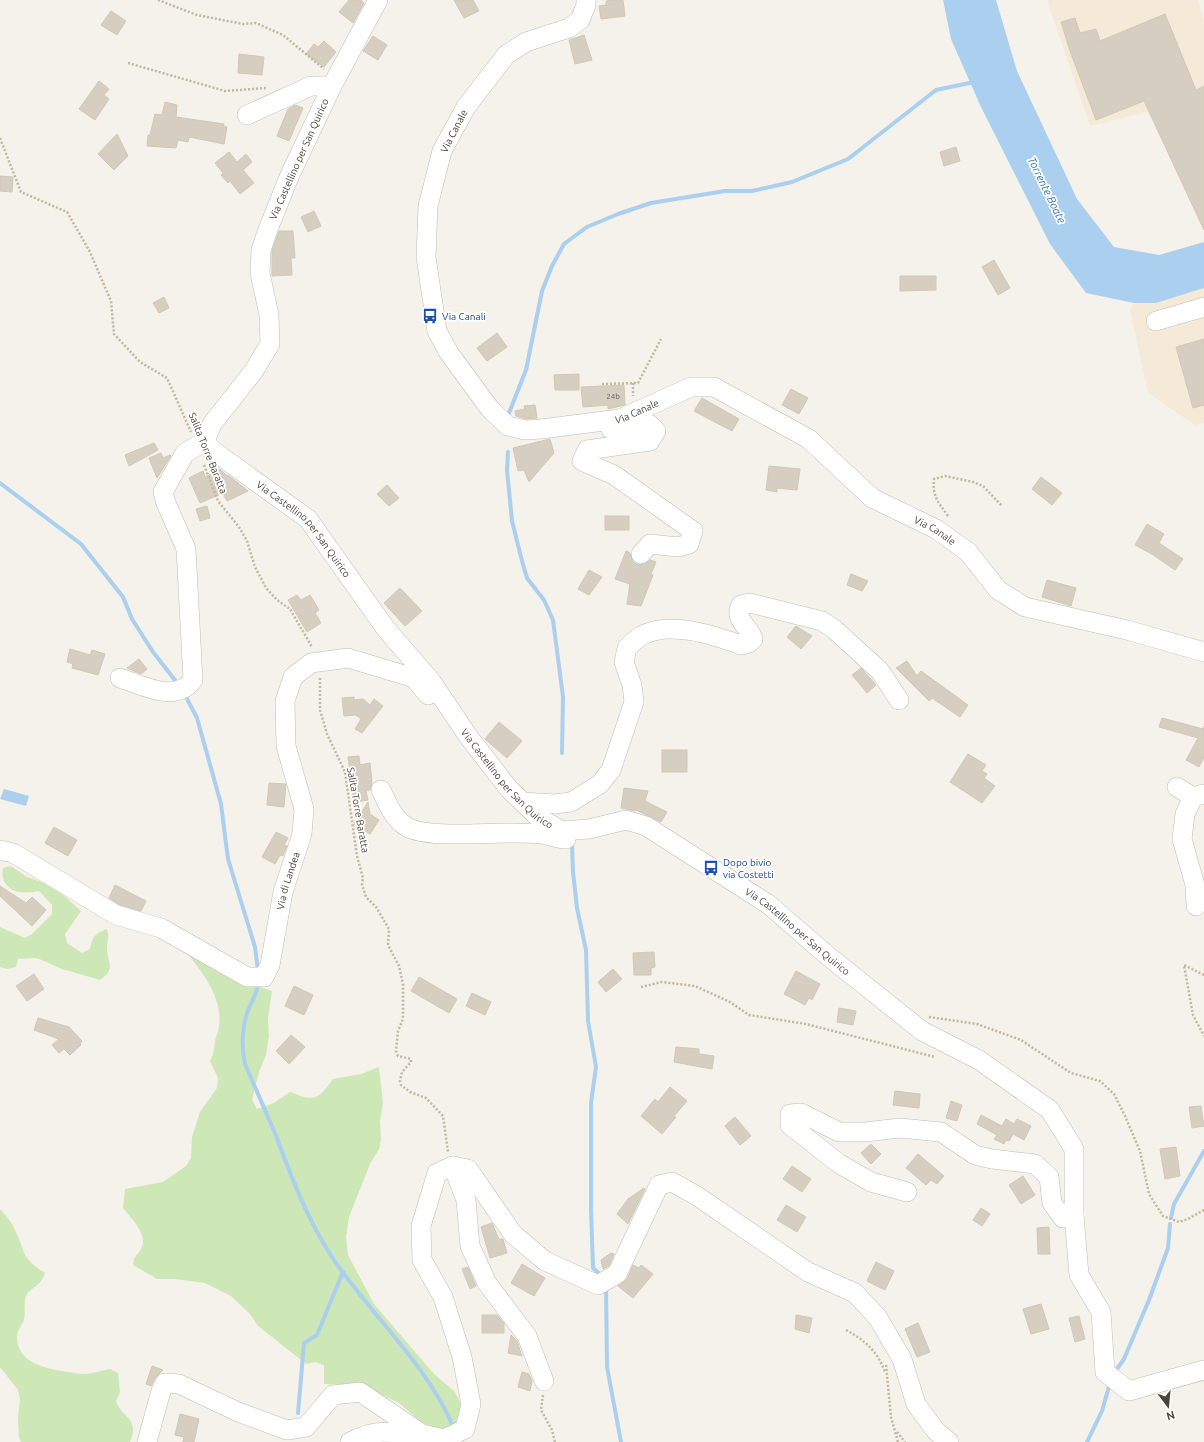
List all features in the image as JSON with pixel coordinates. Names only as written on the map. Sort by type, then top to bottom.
[{"type":"street","name":"Via Castellino per San Quirico","points":[[378,0],[334,82],[289,177],[261,250],[260,273],[270,315],[270,344],[252,372],[212,424],[201,443],[308,519],[386,629],[431,681],[468,736],[509,789],[539,818],[562,831],[583,830],[626,820],[646,826],[768,904],[922,1031],[979,1060],[1050,1110],[1074,1149],[1074,1215],[1079,1275],[1101,1312],[1106,1372],[1129,1391],[1204,1370]]},
{"type":"street","name":"Via Canale","points":[[586,0],[586,6],[580,20],[569,28],[526,42],[506,55],[466,107],[442,151],[428,206],[426,257],[437,331],[442,342],[490,409],[508,426],[525,430],[542,429],[620,419],[690,387],[714,387],[809,439],[872,498],[936,529],[968,552],[998,590],[1025,607],[1127,630],[1204,652]]},
{"type":"street","points":[[247,115],[311,86],[334,82]]},
{"type":"street","points":[[1156,321],[1204,307]]},
{"type":"street","points":[[609,420],[610,429],[649,424],[656,431],[650,441],[587,450],[582,461],[614,475],[693,531],[689,544],[678,547],[650,544],[641,554]]},
{"type":"street","points":[[120,678],[163,692],[188,687],[193,680],[186,549],[166,503],[163,492],[185,452],[201,443]]},
{"type":"street","points":[[523,802],[554,804],[571,802],[600,784],[611,770],[634,702],[632,685],[624,662],[627,648],[642,636],[659,630],[694,630],[741,645],[749,643],[753,639],[750,631],[739,618],[738,610],[741,605],[750,603],[822,621],[834,629],[880,671],[899,700]]},
{"type":"street","name":"Via di Landea","points":[[0,850],[13,854],[116,915],[161,928],[247,977],[264,977],[270,965],[283,892],[302,834],[304,809],[286,746],[285,701],[294,677],[311,663],[348,658],[414,678],[424,688],[437,709],[444,714],[454,714]]},
{"type":"street","points":[[1177,787],[1199,795],[1185,814],[1182,839],[1195,885],[1196,906]]},
{"type":"street","points":[[381,790],[393,815],[406,826],[418,832],[465,834],[543,834],[557,839],[567,839],[583,830]]},
{"type":"street","points":[[907,1192],[871,1182],[838,1163],[790,1125],[790,1114],[800,1113],[839,1132],[865,1132],[900,1128],[941,1132],[975,1155],[992,1159],[1035,1164],[1049,1177],[1052,1203],[1063,1218],[1074,1215]]},
{"type":"street","points":[[453,1166],[466,1200],[470,1246],[486,1283],[527,1336],[544,1381]]},
{"type":"street","points":[[147,1442],[161,1391],[165,1383],[179,1384],[238,1412],[287,1430],[306,1427],[333,1395],[360,1392],[422,1434],[444,1440],[465,1429],[471,1404],[462,1357],[443,1297],[422,1260],[421,1226],[437,1173],[453,1166],[468,1169],[512,1234],[545,1261],[598,1285],[617,1274],[659,1185],[672,1182],[698,1196],[808,1272],[855,1293],[878,1318],[902,1359],[916,1404],[936,1431],[949,1442]]},
{"type":"street","points":[[350,1442],[364,1434],[386,1431],[426,1438],[434,1437]]},
{"type":"path","points":[[158,0],[210,17],[243,24],[256,23],[282,35],[334,82]]},
{"type":"path","points":[[128,63],[225,91],[272,87]]},
{"type":"path","name":"Salita Torre Baratta","points":[[0,138],[21,192],[67,212],[89,250],[111,301],[114,334],[140,362],[167,378],[201,443],[218,501],[247,541],[255,567],[266,588],[277,600],[290,609],[319,662],[320,710],[327,734],[345,772],[357,856],[364,878],[362,885],[366,897],[376,907],[389,929],[388,945],[399,966],[403,984],[403,1019],[398,1031],[396,1051],[398,1056],[411,1059],[411,1062],[402,1072],[400,1081],[401,1085],[410,1092],[426,1098],[443,1116],[446,1142],[453,1166]]},
{"type":"path","points":[[602,384],[638,383],[661,339]]},
{"type":"path","points":[[951,520],[934,496],[934,479],[945,476],[983,486],[1002,506]]},
{"type":"path","points":[[1204,975],[1184,965],[1193,1015],[1204,1036]]},
{"type":"path","points":[[641,987],[662,982],[695,986],[730,1002],[749,1015],[806,1024],[909,1049],[937,1058]]},
{"type":"path","points":[[909,1020],[932,1016],[977,1024],[1021,1040],[1071,1073],[1100,1081],[1114,1094],[1125,1116],[1140,1152],[1149,1194],[1163,1216],[1179,1222],[1204,1210]]},
{"type":"path","points":[[846,1330],[865,1340],[882,1363],[886,1375]]},
{"type":"path","points":[[885,1359],[891,1417],[896,1430],[898,1442]]},
{"type":"path","points":[[544,1381],[541,1410],[552,1430],[555,1442]]},
{"type":"path","points":[[896,1430],[905,1442]]},
{"type":"shaded area","points":[[1047,0],[1198,0],[1204,21],[1204,168],[1151,111],[1090,126]]},
{"type":"shaded area","points":[[1204,288],[1204,423],[1195,425],[1148,393],[1130,310],[1134,303],[1156,303]]},
{"type":"green space","points":[[11,866],[27,877],[53,886],[81,911],[65,934],[67,943],[82,953],[90,949],[93,938],[97,934],[107,929],[107,953],[110,969],[105,976],[100,980],[62,969],[37,958],[18,959],[16,967],[7,969],[0,967],[0,927],[25,938],[32,934],[52,914],[52,905],[39,891],[16,891],[6,884],[2,872],[3,868]]},
{"type":"green space","points":[[185,951],[237,979],[272,991],[268,1018],[269,1036],[266,1055],[259,1072],[252,1100],[257,1109],[274,1103],[290,1092],[310,1098],[315,1097],[323,1091],[333,1079],[361,1074],[379,1067],[383,1103],[380,1121],[381,1139],[379,1149],[370,1164],[349,1217],[346,1237],[348,1255],[374,1304],[434,1374],[455,1392],[463,1408],[455,1426],[447,1431],[438,1430],[421,1422],[399,1403],[363,1386],[324,1384],[324,1365],[315,1362],[306,1364],[257,1325],[251,1315],[231,1296],[205,1283],[175,1279],[157,1279],[133,1265],[135,1257],[143,1244],[143,1238],[138,1227],[123,1208],[125,1189],[163,1182],[186,1166],[191,1158],[192,1137],[200,1112],[217,1088],[218,1078],[210,1061],[219,1028],[218,1005],[204,976]]},
{"type":"green space","points":[[0,1209],[14,1227],[27,1258],[45,1273],[40,1282],[26,1296],[24,1320],[17,1337],[18,1346],[28,1359],[43,1367],[86,1374],[110,1369],[118,1373],[120,1392],[116,1401],[132,1423],[133,1434],[130,1442],[21,1442],[19,1438],[18,1418],[20,1399],[18,1390],[0,1367]]},
{"type":"water","name":"Torrente Boate","points":[[943,0],[996,0],[1017,71],[1077,199],[1114,247],[1159,255],[1204,242],[1204,288],[1156,303],[1134,303],[1086,293],[1050,244],[981,107],[951,39]]},
{"type":"water","points":[[4,789],[29,796],[26,806],[0,799]]},
{"type":"building","points":[[349,0],[361,0],[364,3],[353,23],[339,12]]},
{"type":"building","points":[[454,0],[473,0],[479,11],[464,18]]},
{"type":"building","points":[[623,0],[625,16],[601,19],[599,6],[606,5],[606,1]]},
{"type":"building","points":[[111,11],[126,21],[117,35],[101,25]]},
{"type":"building","points":[[1165,14],[1196,90],[1204,86],[1204,230],[1144,101],[1096,120],[1070,51],[1061,22],[1075,18],[1080,33],[1096,29],[1100,41]]},
{"type":"building","points":[[584,35],[592,60],[575,64],[569,40]]},
{"type":"building","points":[[373,36],[387,45],[378,60],[363,51]]},
{"type":"building","points":[[324,41],[336,52],[324,67],[306,54],[314,44],[318,47]]},
{"type":"building","points":[[239,54],[264,57],[262,75],[238,73]]},
{"type":"building","points":[[99,81],[109,89],[104,95],[109,99],[95,120],[79,109]]},
{"type":"building","points":[[165,102],[177,105],[176,117],[224,124],[223,126],[227,127],[224,144],[189,137],[188,142],[178,140],[176,148],[147,146],[148,135],[150,135],[155,114],[162,115]]},
{"type":"building","points":[[295,105],[303,108],[289,141],[277,136],[288,109]]},
{"type":"building","points":[[117,134],[128,156],[114,170],[98,154]]},
{"type":"building","points":[[956,147],[960,161],[944,166],[940,152]]},
{"type":"building","points":[[229,152],[237,162],[246,154],[252,162],[243,170],[254,183],[240,194],[230,181],[228,183],[221,175],[223,173],[215,163]]},
{"type":"building","points":[[0,176],[13,177],[12,192],[0,191]]},
{"type":"building","points":[[314,211],[321,226],[308,232],[301,217]]},
{"type":"building","points":[[279,231],[293,231],[295,258],[291,258],[292,275],[272,276],[272,251]]},
{"type":"building","points":[[994,260],[1010,288],[998,295],[982,267]]},
{"type":"building","points":[[900,276],[936,276],[936,290],[900,291]]},
{"type":"building","points":[[164,297],[169,308],[159,313],[153,303]]},
{"type":"building","points":[[497,333],[507,347],[487,361],[477,348]]},
{"type":"building","points":[[1204,339],[1204,405],[1193,408],[1176,347]]},
{"type":"building","points":[[579,374],[579,390],[555,390],[554,375]]},
{"type":"building","points":[[624,385],[625,405],[608,409],[608,405],[583,407],[581,387]]},
{"type":"building","points":[[791,389],[808,398],[799,414],[782,405]]},
{"type":"building","points":[[702,398],[739,419],[732,431],[694,411]]},
{"type":"building","points":[[535,405],[537,418],[526,419],[516,416],[515,411],[525,409],[524,406]]},
{"type":"building","points":[[550,439],[554,453],[529,482],[524,470],[518,471],[513,448]]},
{"type":"building","points":[[154,443],[158,450],[129,466],[125,455]]},
{"type":"building","points":[[161,453],[163,458],[170,455],[171,456],[157,478],[149,458]]},
{"type":"building","points":[[769,466],[800,469],[797,490],[777,488],[777,492],[766,490]]},
{"type":"building","points":[[220,469],[248,491],[227,501],[223,493],[200,503],[189,478],[203,471],[205,477]]},
{"type":"building","points":[[1041,477],[1062,493],[1052,505],[1032,489]]},
{"type":"building","points":[[387,485],[399,498],[389,506],[377,494]]},
{"type":"building","points":[[207,506],[210,518],[200,521],[196,509]]},
{"type":"building","points":[[605,516],[629,516],[629,530],[605,530]]},
{"type":"building","points":[[1147,524],[1164,534],[1159,543],[1183,559],[1175,570],[1152,554],[1135,545]]},
{"type":"building","points":[[626,551],[630,553],[633,562],[638,565],[645,564],[650,560],[656,562],[651,574],[653,575],[641,606],[627,604],[630,584],[615,579]]},
{"type":"building","points":[[589,570],[602,577],[589,595],[578,589]]},
{"type":"building","points":[[851,574],[868,581],[862,591],[847,585]]},
{"type":"building","points":[[1047,580],[1076,588],[1071,606],[1042,597]]},
{"type":"building","points":[[400,588],[422,611],[405,626],[384,603]]},
{"type":"building","points":[[297,595],[301,600],[310,595],[319,610],[315,613],[321,623],[307,632],[288,600]]},
{"type":"building","points":[[796,626],[812,636],[801,649],[787,637]]},
{"type":"building","points":[[70,649],[90,655],[92,650],[105,654],[98,675],[72,668],[73,664],[67,662]]},
{"type":"building","points":[[139,659],[147,669],[141,674],[127,668]]},
{"type":"building","points":[[907,661],[917,676],[921,671],[968,705],[960,717],[932,698],[929,701],[896,668]]},
{"type":"building","points":[[861,668],[876,685],[867,693],[852,675]]},
{"type":"building","points":[[354,697],[354,700],[363,699],[370,705],[374,699],[383,706],[362,733],[355,729],[361,719],[356,715],[344,716],[342,698]]},
{"type":"building","points":[[1162,718],[1203,729],[1204,726],[1204,757],[1199,767],[1186,760],[1198,738],[1159,727]]},
{"type":"building","points":[[499,722],[522,741],[507,758],[485,739]]},
{"type":"building","points":[[662,750],[687,750],[687,772],[662,772]]},
{"type":"building","points":[[968,754],[986,765],[982,771],[987,774],[984,778],[995,786],[982,803],[950,782]]},
{"type":"building","points":[[359,756],[360,765],[370,763],[372,783],[370,790],[366,791],[368,800],[354,802],[348,757]]},
{"type":"building","points":[[269,783],[286,784],[284,807],[267,805]]},
{"type":"building","points":[[624,788],[648,791],[645,801],[667,812],[661,822],[636,810],[621,808]]},
{"type":"building","points":[[368,802],[370,814],[379,820],[370,834],[354,824]]},
{"type":"building","points":[[54,827],[77,840],[68,856],[45,843]]},
{"type":"building","points":[[276,832],[288,838],[284,845],[287,846],[283,856],[280,855],[275,864],[262,857]]},
{"type":"building","points":[[115,885],[146,901],[141,911],[120,905],[109,898]]},
{"type":"building","points":[[0,886],[26,903],[32,897],[46,910],[32,926],[0,896]]},
{"type":"building","points":[[654,952],[655,967],[651,968],[651,975],[634,975],[633,953]]},
{"type":"building","points":[[613,969],[622,979],[606,992],[598,982]]},
{"type":"building","points":[[796,971],[820,984],[812,1000],[809,998],[805,1005],[784,994]]},
{"type":"building","points":[[34,974],[44,989],[27,1001],[16,986]]},
{"type":"building","points":[[419,977],[457,999],[449,1013],[411,991]]},
{"type":"building","points":[[294,986],[313,995],[304,1015],[285,1006]]},
{"type":"building","points":[[472,993],[491,1002],[485,1015],[466,1006]]},
{"type":"building","points":[[839,1008],[856,1011],[853,1025],[837,1022]]},
{"type":"building","points":[[38,1018],[69,1027],[82,1041],[80,1044],[81,1045],[70,1055],[64,1049],[59,1053],[52,1045],[59,1039],[34,1030]]},
{"type":"building","points":[[291,1035],[305,1047],[289,1064],[276,1051]]},
{"type":"building","points":[[676,1047],[699,1049],[699,1054],[714,1056],[712,1069],[674,1062]]},
{"type":"building","points":[[670,1087],[687,1101],[674,1116],[676,1117],[662,1134],[641,1116],[655,1099],[658,1102]]},
{"type":"building","points":[[895,1091],[920,1094],[919,1108],[893,1105]]},
{"type":"building","points":[[951,1101],[962,1105],[957,1121],[946,1118]]},
{"type":"building","points":[[1201,1106],[1204,1126],[1192,1128],[1189,1107]]},
{"type":"building","points":[[981,1115],[1002,1126],[1006,1119],[1014,1124],[1017,1119],[1031,1126],[1024,1140],[1013,1134],[1009,1141],[1006,1140],[1004,1144],[994,1139],[997,1135],[977,1124]]},
{"type":"building","points":[[735,1117],[751,1136],[740,1145],[725,1126]]},
{"type":"building","points":[[871,1144],[881,1154],[871,1164],[861,1153]]},
{"type":"building","points":[[1176,1147],[1180,1176],[1165,1179],[1160,1149]]},
{"type":"building","points":[[918,1154],[944,1176],[937,1184],[931,1180],[926,1185],[906,1168]]},
{"type":"building","points":[[792,1166],[811,1179],[802,1192],[783,1179]]},
{"type":"building","points":[[1023,1176],[1035,1195],[1021,1204],[1009,1185]]},
{"type":"building","points":[[644,1188],[645,1189],[628,1224],[617,1214],[628,1199]]},
{"type":"building","points":[[786,1205],[806,1217],[797,1232],[777,1220]]},
{"type":"building","points":[[981,1208],[990,1214],[982,1226],[973,1220]]},
{"type":"building","points":[[492,1223],[499,1239],[503,1239],[507,1253],[490,1258],[481,1227]]},
{"type":"building","points":[[1049,1227],[1050,1254],[1038,1254],[1037,1228]]},
{"type":"building","points":[[611,1253],[614,1254],[609,1266],[603,1269],[601,1260]]},
{"type":"building","points":[[876,1262],[894,1271],[885,1290],[867,1281]]},
{"type":"building","points":[[522,1264],[545,1278],[534,1296],[511,1283]]},
{"type":"building","points":[[633,1265],[639,1268],[641,1265],[653,1274],[633,1298],[618,1286],[627,1279]]},
{"type":"building","points":[[468,1267],[476,1286],[470,1289],[462,1269]]},
{"type":"building","points":[[1041,1304],[1049,1329],[1031,1334],[1023,1309]]},
{"type":"building","points":[[482,1315],[497,1315],[504,1323],[504,1333],[482,1333]]},
{"type":"building","points":[[796,1315],[812,1318],[809,1333],[795,1329]]},
{"type":"building","points":[[1079,1316],[1085,1339],[1075,1342],[1069,1318]]},
{"type":"building","points":[[918,1323],[930,1352],[917,1357],[905,1329]]},
{"type":"building","points":[[511,1335],[517,1341],[522,1356],[508,1353]]},
{"type":"building","points":[[152,1366],[163,1370],[155,1378],[151,1386],[146,1384]]},
{"type":"building","points":[[522,1372],[529,1374],[532,1381],[530,1391],[518,1387]]},
{"type":"building","points":[[180,1414],[199,1419],[194,1442],[183,1442],[184,1437],[175,1435]]},
{"type":"waterway","points":[[507,418],[526,370],[542,291],[552,266],[564,244],[587,227],[618,214],[651,203],[725,191],[752,191],[792,182],[848,159],[936,90],[974,82]]},
{"type":"waterway","points":[[508,452],[507,470],[512,521],[522,561],[527,578],[544,600],[553,620],[563,697],[562,753]]},
{"type":"waterway","points":[[0,483],[81,544],[123,597],[132,619],[153,652],[178,684]]},
{"type":"waterway","points":[[184,693],[197,718],[221,804],[228,859],[255,947],[258,971]]},
{"type":"waterway","points":[[572,846],[577,908],[586,950],[588,1021],[596,1067],[591,1103],[591,1210],[593,1268],[602,1276]]},
{"type":"waterway","points":[[258,982],[244,1028],[243,1050],[245,1064],[275,1133],[300,1197],[315,1228],[332,1257],[363,1299],[398,1340],[430,1383],[454,1429]]},
{"type":"waterway","points":[[1171,1218],[1174,1204],[1204,1151]]},
{"type":"waterway","points":[[1114,1373],[1124,1359],[1149,1300],[1168,1248],[1170,1224]]},
{"type":"waterway","points":[[298,1413],[304,1343],[317,1335],[343,1272]]},
{"type":"waterway","points":[[606,1286],[607,1367],[621,1442]]},
{"type":"waterway","points":[[1087,1442],[1102,1411],[1110,1383]]},
{"type":"place","name":"Via Canali","points":[[430,316]]},
{"type":"place","name":"Dopo bivio via Costetti","points":[[711,868]]}]
